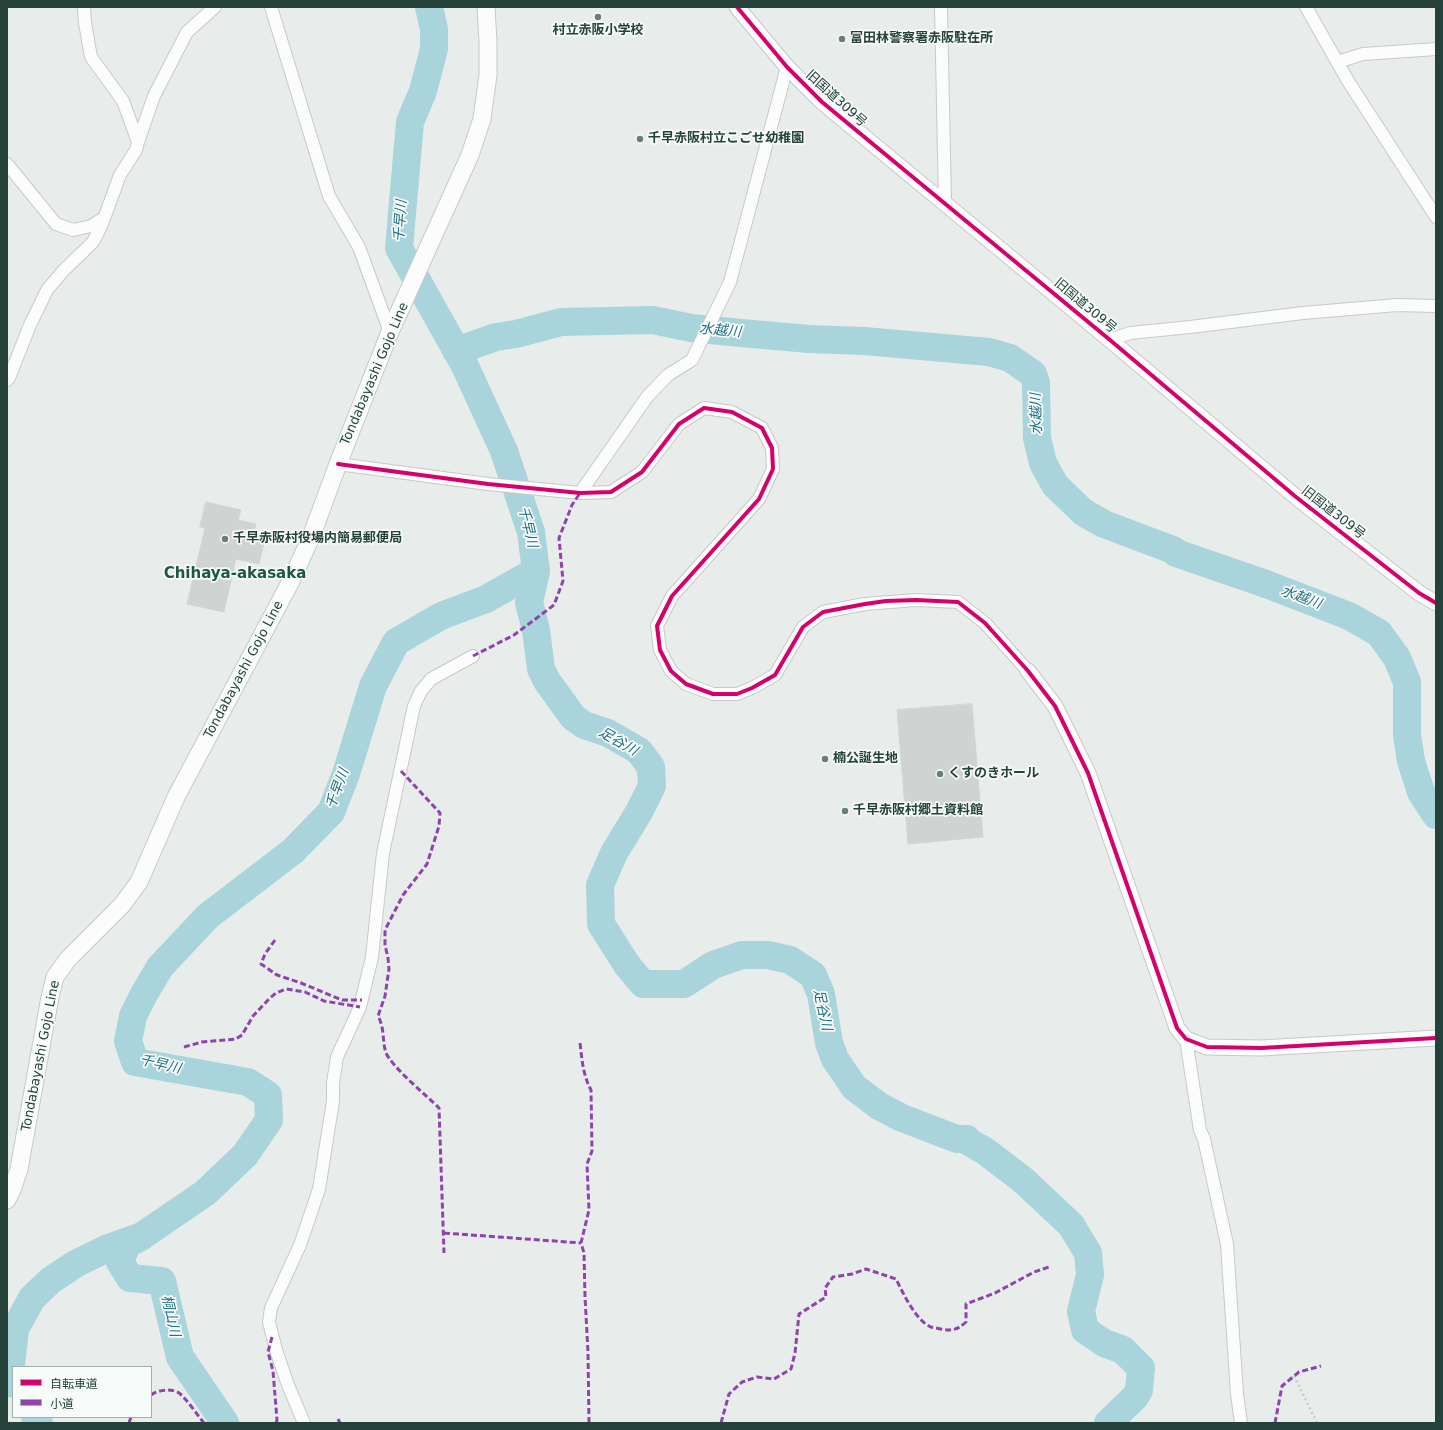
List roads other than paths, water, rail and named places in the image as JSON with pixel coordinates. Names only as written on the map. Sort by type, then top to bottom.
[{"type":"main road","name":"Tondabayashi Gojo Line","points":[[7,1200],[19,1168],[50,997],[55,977],[68,959],[122,906],[139,882],[176,796],[291,582],[311,536],[390,332],[470,156],[482,119],[488,75],[486,7]]},
{"type":"street","points":[[84,7],[91,57],[123,101],[138,142]]},
{"type":"street","points":[[7,380],[30,325],[47,290],[63,271],[93,242],[104,218],[120,175],[136,150],[154,96],[187,32],[214,7]]},
{"type":"street","points":[[271,7],[329,196],[359,247],[390,332]]},
{"type":"street","name":"旧国道309号","points":[[737,7],[787,67],[822,102],[1110,340],[1296,497],[1419,593],[1436,603]]},
{"type":"street","points":[[941,7],[945,203]]},
{"type":"street","points":[[1306,7],[1352,88],[1436,217]]},
{"type":"street","points":[[1337,62],[1364,54],[1436,49]]},
{"type":"street","points":[[580,493],[647,397],[668,375],[692,360],[730,282],[787,67]]},
{"type":"street","points":[[7,164],[56,224],[73,230],[91,226],[104,218]]},
{"type":"street","points":[[1110,340],[1130,333],[1303,313],[1397,306],[1436,306]]},
{"type":"street","points":[[338,464],[488,484],[580,493],[611,492],[642,472],[679,424],[704,408],[732,412],[762,428],[772,448],[773,469],[759,499],[672,596],[657,626],[660,650],[671,671],[686,684],[713,694],[737,694],[752,688],[775,675],[803,627],[823,612],[865,604],[916,600],[958,602],[985,623],[1028,671],[1055,706],[1088,773],[1177,1028],[1186,1039],[1207,1048],[1261,1048],[1436,1038]]},
{"type":"street","points":[[304,1423],[288,1385],[276,1350],[269,1322],[271,1308],[300,1245],[319,1189],[333,1101],[333,1083],[337,1057],[360,1007],[372,957],[383,853],[414,706],[421,691],[431,679],[473,656]]},
{"type":"street","points":[[1186,1039],[1200,1130],[1204,1139],[1228,1244],[1237,1394],[1241,1423]]},
{"type":"waterway","name":"足谷川","points":[[429,7],[434,29],[434,49],[423,91],[410,122],[399,248],[465,366],[504,451],[531,532],[536,571],[529,603],[536,630],[541,669],[547,681],[573,717],[584,725],[608,733],[639,751],[651,767],[652,786],[639,812],[614,853],[600,885],[601,924],[627,965],[643,984],[684,984],[713,965],[742,955],[768,955],[790,960],[813,975],[821,994],[829,1043],[835,1059],[854,1087],[879,1106],[902,1118],[957,1139],[967,1139],[969,1142],[985,1151],[1023,1180],[1071,1225],[1088,1253],[1090,1275],[1081,1311],[1085,1330],[1104,1343],[1123,1350],[1141,1368],[1139,1390],[1135,1397],[1108,1423]]},
{"type":"waterway","name":"水越川","points":[[456,351],[496,337],[516,334],[561,322],[653,320],[691,328],[809,339],[864,341],[989,352],[1010,358],[1033,374],[1036,383],[1037,438],[1043,463],[1055,485],[1083,512],[1104,524],[1173,550],[1176,553],[1266,584],[1349,616],[1379,633],[1397,658],[1407,682],[1407,735],[1411,761],[1421,792],[1436,815]]},
{"type":"waterway","name":"千早川","points":[[12,1374],[11,1365],[15,1329],[32,1298],[51,1280],[77,1263],[106,1249],[142,1236],[205,1193],[245,1155],[269,1120],[268,1095],[248,1082],[135,1062],[128,1041],[133,1016],[160,967],[208,916],[293,851],[331,812],[346,774],[373,686],[396,642],[441,616],[486,599],[536,571]]},
{"type":"waterway","name":"桐山川","points":[[141,1237],[127,1244],[120,1262],[130,1278],[162,1281],[180,1357],[225,1423]]},
{"type":"waterway","name":"千早川","points":[[36,1418],[39,1423]]},
{"type":"place","name":"村立赤阪小学校","points":[[598,17]]},
{"type":"place","name":"富田林警察署赤阪駐在所","points":[[842,39]]},
{"type":"place","name":"千早赤阪村立こごせ幼稚園","points":[[640,139]]},
{"type":"place","name":"千早赤阪村役場内簡易郵便局","points":[[225,539]]},
{"type":"place","name":"楠公誕生地","points":[[825,759]]},
{"type":"place","name":"くすのきホール","points":[[940,774]]},
{"type":"place","name":"千早赤阪村郷土資料館","points":[[845,811]]},
{"type":"district","name":"Chihaya-akasaka","points":[[235,574]]}]
